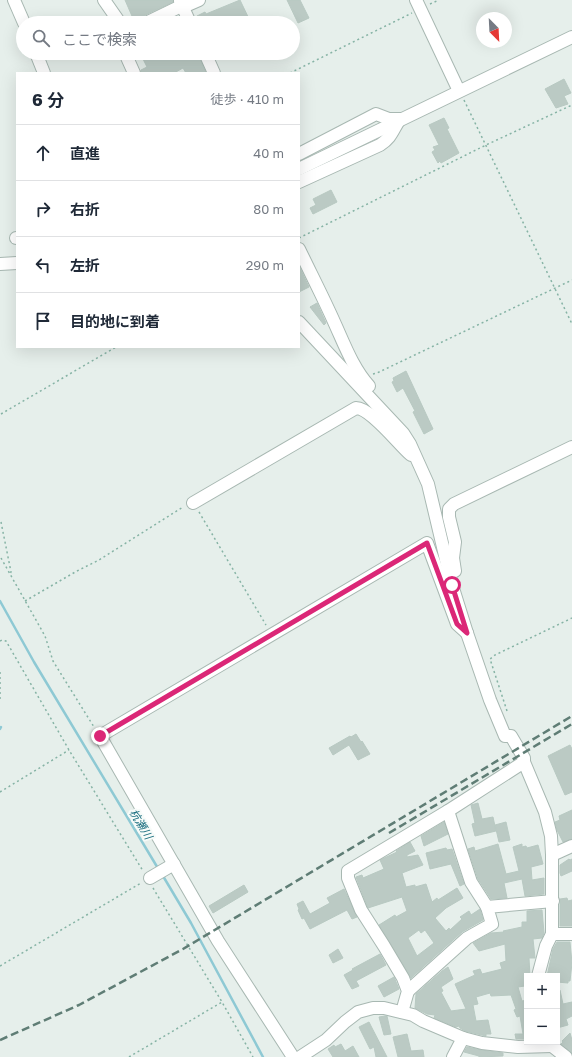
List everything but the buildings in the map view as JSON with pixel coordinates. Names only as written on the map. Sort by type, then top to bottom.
[{"type":"street","points":[[14,0],[21,16]]},
{"type":"street","points":[[100,0],[108,16]]},
{"type":"street","points":[[104,0],[115,16]]},
{"type":"street","points":[[160,16],[177,8],[181,4],[199,0]]},
{"type":"street","points":[[181,4],[187,16]]},
{"type":"street","points":[[418,4],[459,91]]},
{"type":"street","points":[[300,169],[572,36]]},
{"type":"street","points":[[39,60],[44,72]]},
{"type":"street","points":[[128,60],[134,72]]},
{"type":"street","points":[[135,60],[138,72]]},
{"type":"street","points":[[208,60],[214,72]]},
{"type":"street","points":[[300,153],[376,114],[389,119],[400,119]]},
{"type":"street","points":[[300,182],[380,145],[390,138],[400,119]]},
{"type":"street","points":[[300,251],[349,357],[360,376],[375,393],[374,403]]},
{"type":"street","points":[[0,264],[16,263]]},
{"type":"street","points":[[300,323],[374,403],[388,415],[403,433],[416,456],[428,484],[452,585],[490,700],[505,736],[511,736],[524,758],[524,762],[545,812],[552,855],[552,934],[546,946],[539,973]]},
{"type":"street","points":[[193,503],[356,408],[363,409],[394,436],[407,451],[416,456]]},
{"type":"street","points":[[452,585],[456,576],[453,558],[455,542],[449,517],[449,509],[454,504],[572,447]]},
{"type":"street","points":[[293,1057],[218,941],[100,736],[427,543],[457,624],[467,633]]},
{"type":"street","points":[[408,991],[403,978],[361,910],[348,878],[348,871],[448,811],[524,762]]},
{"type":"street","points":[[402,1012],[408,991],[468,938],[492,924],[487,907],[471,882],[448,811]]},
{"type":"street","points":[[552,855],[572,846]]},
{"type":"street","points":[[149,879],[173,864]]},
{"type":"street","points":[[487,907],[552,901]]},
{"type":"street","points":[[552,934],[572,934]]},
{"type":"street","points":[[300,1057],[326,1040],[358,1012],[373,1008],[384,1008],[413,1015],[423,1021],[463,1038],[482,1043],[518,1047],[540,1045]]},
{"type":"street","points":[[453,1057],[463,1038]]},
{"type":"street","points":[[552,1045],[566,1057]]},
{"type":"path","points":[[292,72],[418,4],[439,0]]},
{"type":"path","points":[[459,91],[572,324]]},
{"type":"path","points":[[300,238],[572,105]]},
{"type":"path","points":[[370,374],[377,373],[572,280]]},
{"type":"path","points":[[1,414],[114,348]]},
{"type":"path","points":[[25,601],[76,571],[99,560],[186,505],[193,503],[271,634]]},
{"type":"path","points":[[1,522],[11,572],[10,574]]},
{"type":"path","points":[[1,558],[45,636],[53,661],[100,736]]},
{"type":"path","points":[[508,715],[490,659],[495,655],[572,618]]},
{"type":"path","points":[[0,641],[6,641],[69,750],[149,879],[253,1057]]},
{"type":"path","points":[[0,672],[0,699]]},
{"type":"path","points":[[0,792],[69,750]]},
{"type":"path","points":[[0,966],[149,879]]},
{"type":"path","points":[[128,1057],[222,1002]]},
{"type":"waterway","name":"杭瀬川","points":[[0,601],[34,662],[159,870]]},
{"type":"waterway","name":"杭瀬川","points":[[163,876],[191,923],[263,1057]]},
{"type":"railway","points":[[0,1040],[79,1005],[183,949],[572,716]]},
{"type":"railway","points":[[389,833],[572,724]]},
{"type":"route","points":[[100,736],[427,543],[457,624],[467,633],[452,585]]}]
